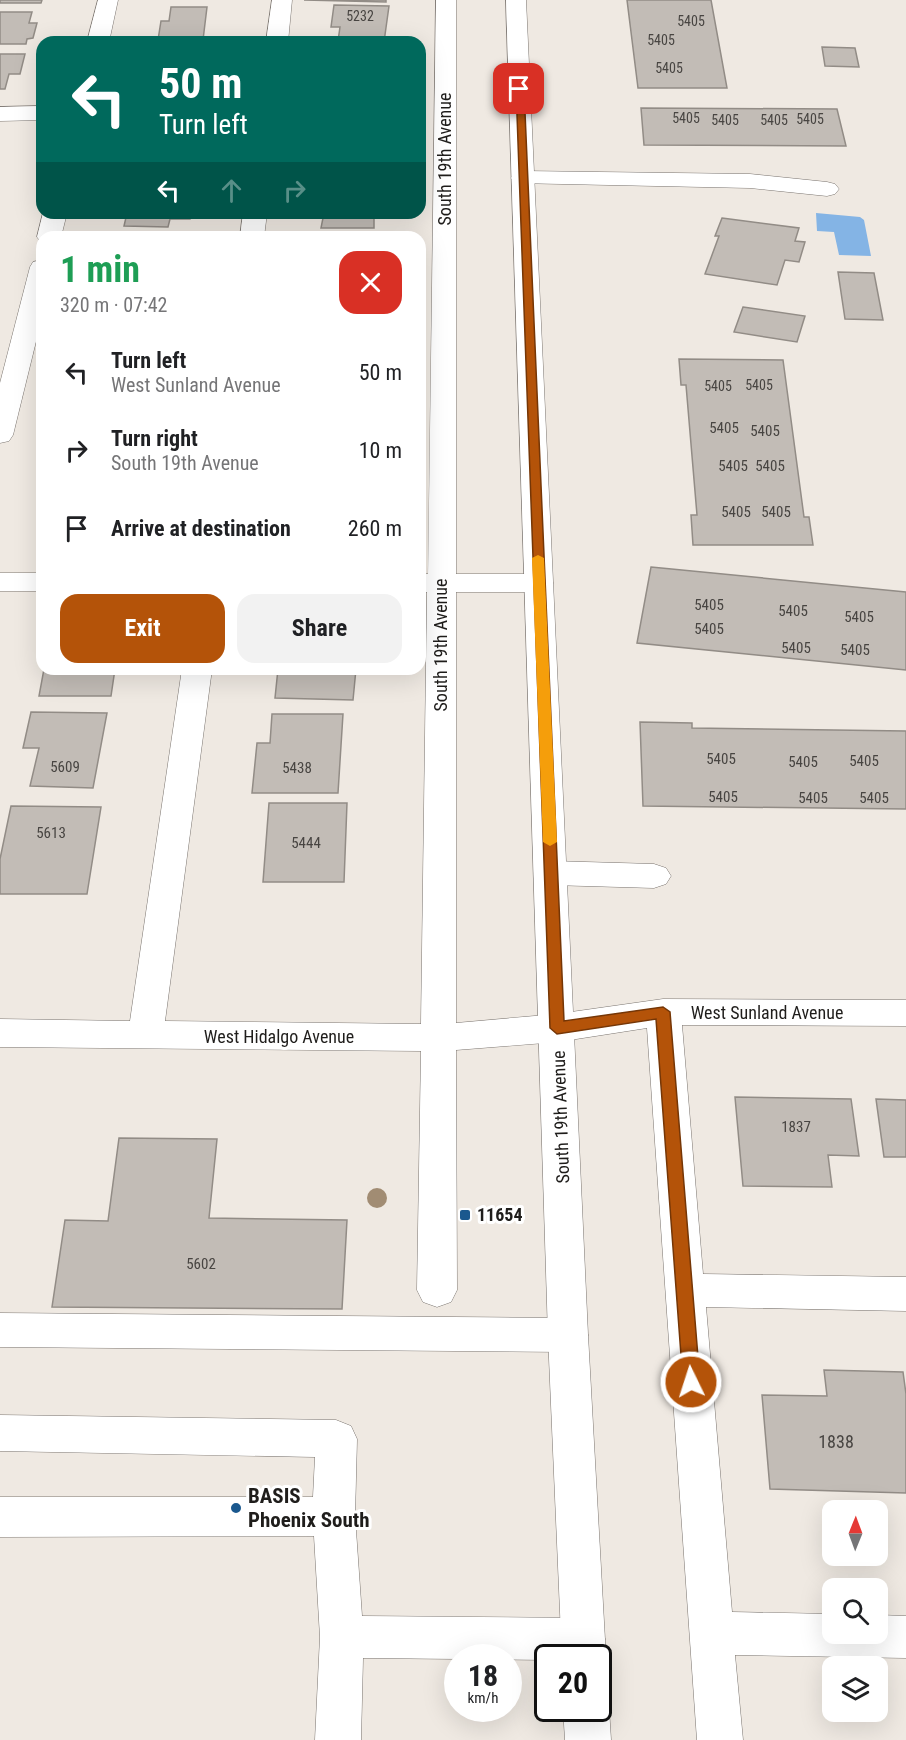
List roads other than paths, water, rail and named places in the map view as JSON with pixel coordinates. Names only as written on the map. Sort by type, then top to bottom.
[{"type":"street","points":[[99,36],[108,0]]},
{"type":"street","points":[[278,36],[282,0]]},
{"type":"street","name":"South 19th Avenue","points":[[437,1290],[439,1038],[431,583],[446,0]]},
{"type":"street","name":"South 19th Avenue","points":[[516,0],[568,1335],[584,1644]]},
{"type":"street","points":[[0,114],[36,113]]},
{"type":"street","points":[[523,187],[695,189]]},
{"type":"street","points":[[0,435],[36,290]]},
{"type":"street","points":[[0,329],[26,329]]},
{"type":"street","points":[[0,582],[36,582]]},
{"type":"street","points":[[431,583],[539,583]]},
{"type":"street","points":[[145,1036],[195,675]]},
{"type":"street","points":[[551,873],[654,876]]},
{"type":"street","points":[[663,1012],[720,1740]]},
{"type":"street","name":"West Sunland Avenue","points":[[557,1028],[663,1012],[906,1013]]},
{"type":"street","name":"West Hidalgo Avenue","points":[[0,1033],[439,1038],[557,1028]]},
{"type":"street","points":[[684,1290],[906,1294]]},
{"type":"street","points":[[0,1330],[568,1335]]},
{"type":"street","points":[[0,1433],[336,1438],[334,1516],[342,1637],[338,1740]]},
{"type":"street","points":[[0,1517],[334,1516]]},
{"type":"street","points":[[712,1633],[906,1637]]},
{"type":"street","points":[[342,1637],[534,1646]]},
{"type":"street","points":[[587,1722],[588,1740]]},
{"type":"water","points":[[816,213],[860,217],[864,220],[871,256],[839,255],[834,232],[817,231]]},
{"type":"place","name":"11654","points":[[465,1215]]},
{"type":"place","name":"BASIS Phoenix South","points":[[236,1508]]}]
